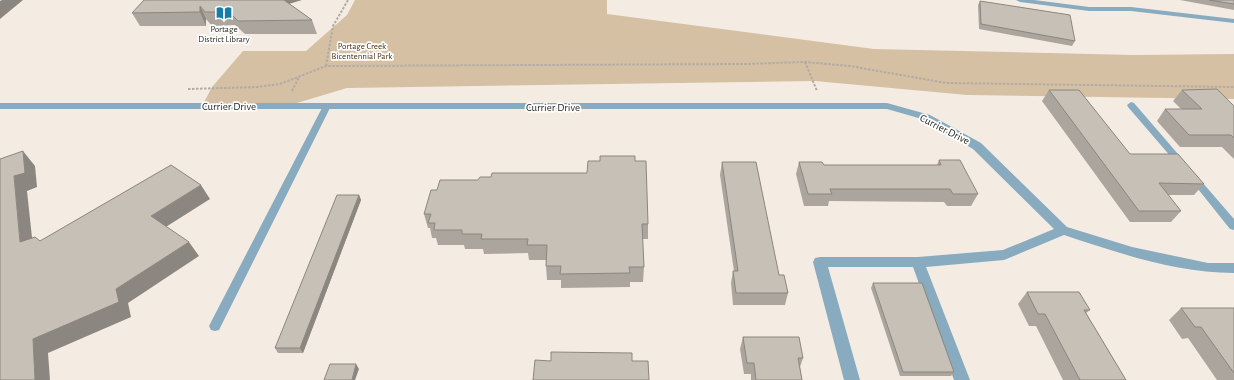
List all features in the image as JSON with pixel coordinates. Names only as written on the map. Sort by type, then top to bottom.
[{"type":"street","name":"Currier Drive","points":[[0,106],[887,106],[926,117],[977,146],[1063,230],[1132,252],[1208,268],[1234,268]]},
{"type":"street","points":[[852,380],[820,262],[918,262],[1004,255],[1063,230]]},
{"type":"street","points":[[918,262],[962,380]]},
{"type":"lane","points":[[1020,0],[1089,9],[1131,9],[1234,21]]},
{"type":"lane","points":[[1131,105],[1234,226]]},
{"type":"lane","points":[[215,326],[327,106]]},
{"type":"path","points":[[326,66],[333,26],[348,0]]},
{"type":"path","points":[[805,62],[823,107]]},
{"type":"path","points":[[181,90],[212,87],[238,88],[280,84],[326,66],[737,64],[805,62],[850,66],[946,83],[1234,87]]},
{"type":"green space","name":"Portage Creek Bicentennial Park","points":[[355,0],[607,0],[607,14],[874,49],[1133,55],[1234,54],[1234,99],[967,95],[815,81],[347,88],[287,106],[202,106],[212,87],[243,51],[306,51],[347,15]]},
{"type":"building","points":[[144,0],[284,0],[312,20],[238,21],[229,12],[205,12],[200,6],[200,12],[132,13]]},
{"type":"building","points":[[1209,0],[1234,0],[1234,4]]},
{"type":"building","points":[[980,1],[1070,15],[1075,41],[981,24]]},
{"type":"building","points":[[1217,89],[1234,106],[1234,138],[1231,135],[1189,135],[1165,109],[1202,109],[1182,90]]},
{"type":"building","points":[[1049,90],[1079,90],[1130,154],[1178,154],[1204,184],[1159,183],[1181,211],[1139,211]]},
{"type":"building","points":[[23,151],[25,173],[14,176],[20,242],[35,237],[40,241],[171,165],[201,185],[151,216],[189,242],[116,289],[119,302],[33,339],[35,380],[0,380],[0,159]]},
{"type":"building","points":[[600,156],[635,156],[635,161],[646,161],[648,224],[642,224],[644,267],[629,267],[630,273],[560,274],[561,266],[546,266],[547,245],[527,245],[528,239],[481,239],[482,234],[462,234],[462,230],[434,230],[435,223],[428,223],[431,214],[424,214],[431,190],[437,190],[440,180],[478,180],[480,177],[491,177],[492,173],[587,173],[588,161],[600,161]]},
{"type":"building","points":[[939,160],[960,160],[978,194],[953,194],[950,189],[830,189],[832,194],[808,194],[799,162],[822,162],[824,165],[941,165]]},
{"type":"building","points":[[722,162],[756,162],[779,275],[784,275],[788,293],[736,293],[733,271],[738,271]]},
{"type":"building","points":[[337,195],[359,195],[300,348],[275,348]]},
{"type":"building","points":[[873,283],[922,283],[954,372],[903,372]]},
{"type":"building","points":[[1027,292],[1079,292],[1090,310],[1084,310],[1126,380],[1080,380],[1045,314],[1038,314]]},
{"type":"building","points":[[1181,308],[1234,308],[1234,373],[1201,327],[1195,327]]},
{"type":"building","points":[[743,337],[799,337],[803,358],[798,358],[802,380],[756,380],[754,363],[747,363]]},
{"type":"building","points":[[551,352],[632,353],[632,361],[648,361],[649,380],[533,380],[535,360],[551,361]]},
{"type":"building","points":[[330,364],[356,364],[352,380],[324,380]]},
{"type":"place","name":"Portage District Library","points":[[224,13]]}]
